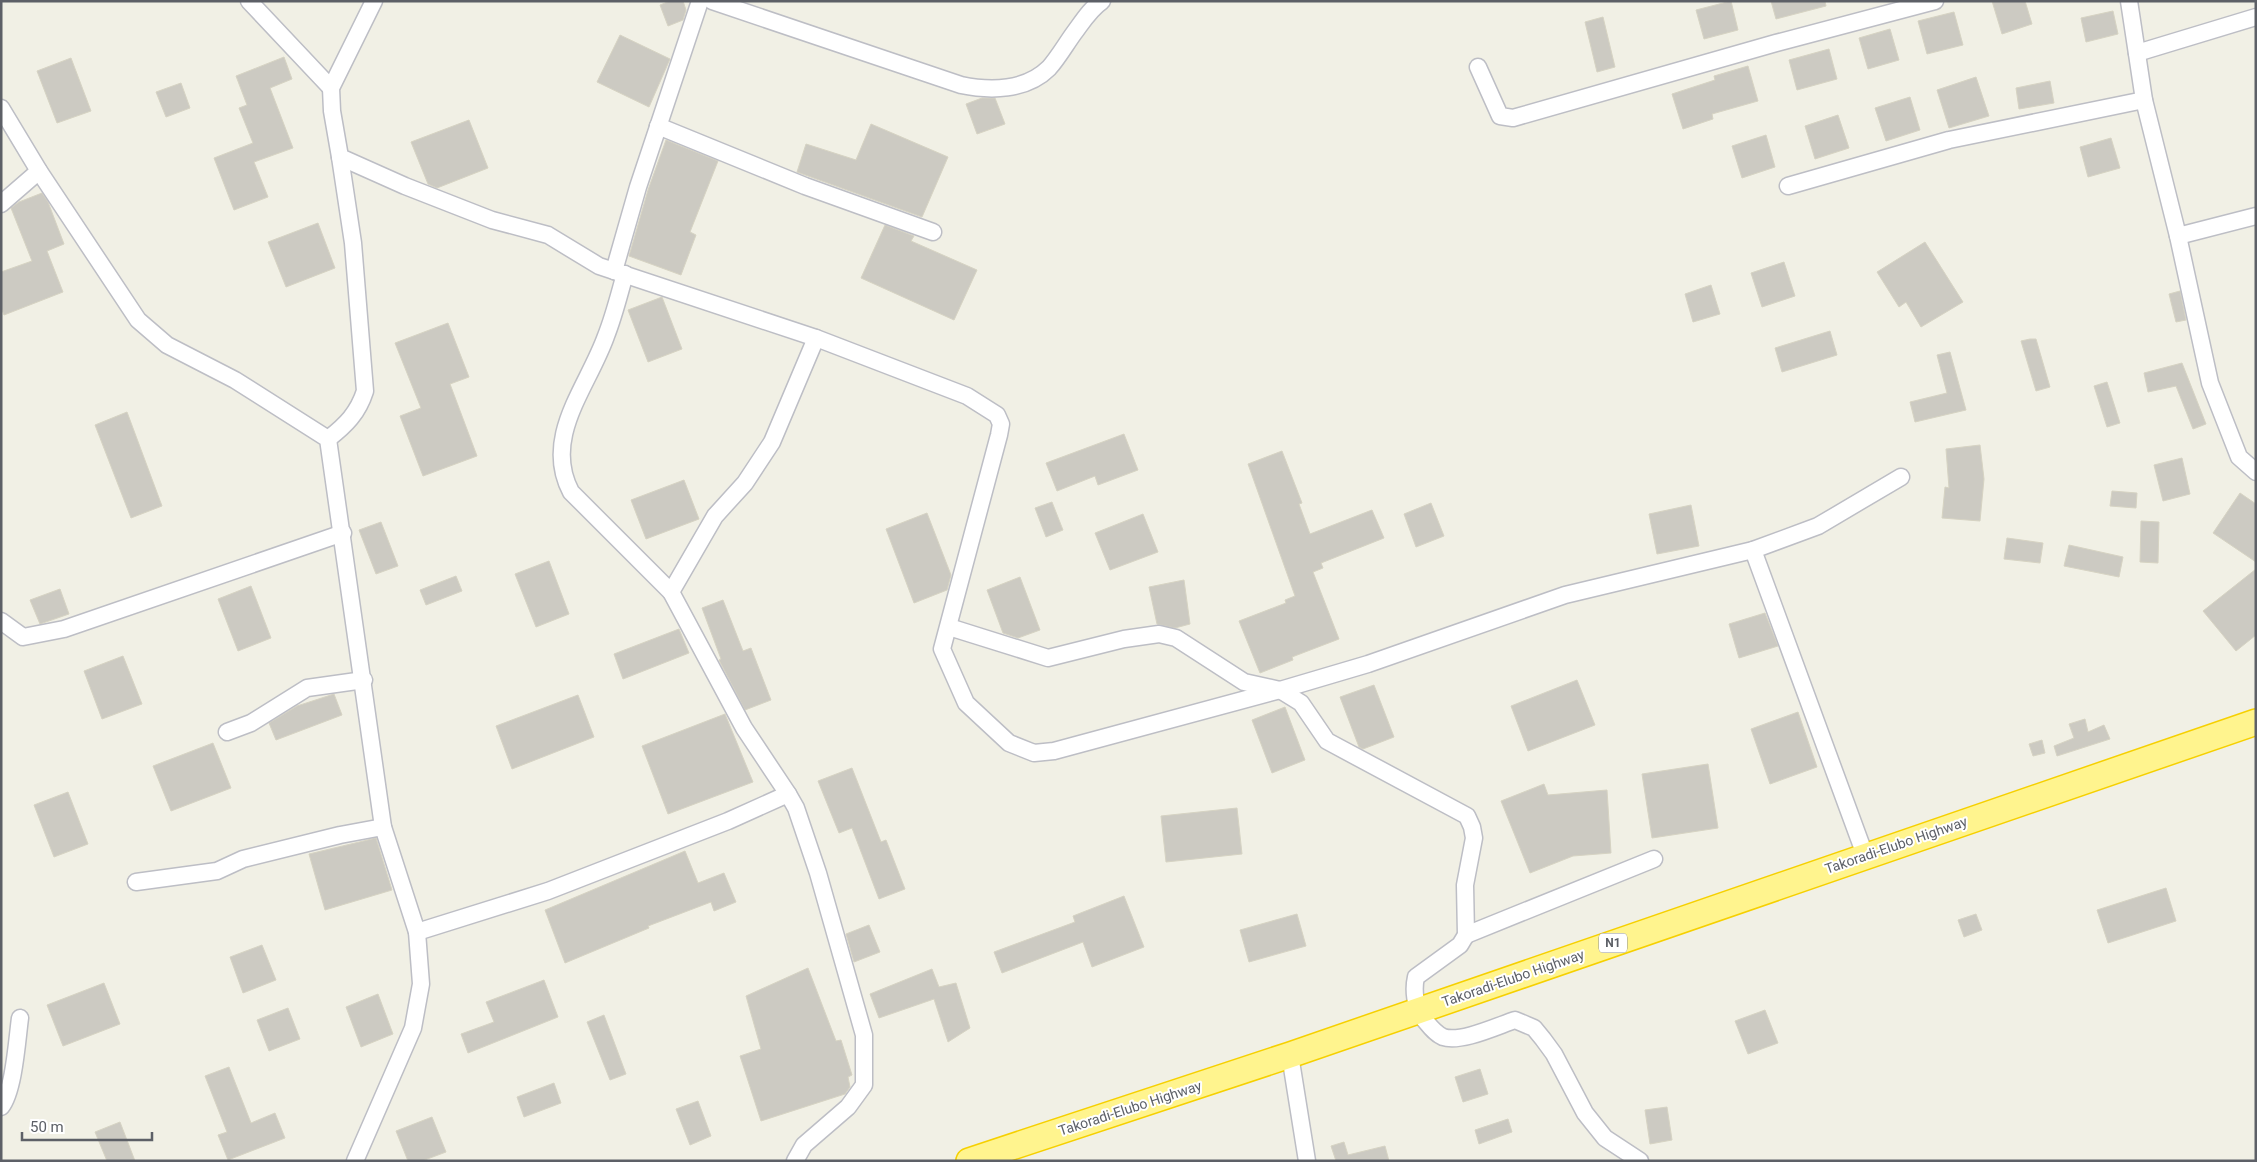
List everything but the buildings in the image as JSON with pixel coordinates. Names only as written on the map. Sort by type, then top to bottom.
[{"type":"highway","name":"Takoradi-Elubo Highway","points":[[968,1161],[1290,1055],[1865,855],[2256,722]]},
{"type":"street","points":[[249,1],[331,88]]},
{"type":"street","points":[[328,439],[348,423],[360,406],[365,391],[353,243],[333,118],[331,88],[374,1]]},
{"type":"street","points":[[700,1],[658,126],[620,272],[606,337],[564,427],[560,462],[564,481],[570,492],[671,592],[744,728],[796,808],[818,872],[860,1019],[865,1056],[864,1085],[848,1107],[804,1145],[795,1161]]},
{"type":"street","points":[[712,1],[942,79],[978,89],[1010,87],[1034,79],[1049,67],[1088,12],[1102,1]]},
{"type":"street","points":[[1478,67],[1500,116],[1513,118],[1776,43],[1934,1]]},
{"type":"street","points":[[2129,1],[2144,100],[2178,236],[2210,384],[2239,457],[2256,472]]},
{"type":"street","points":[[2137,53],[2256,18]]},
{"type":"street","points":[[1788,186],[1949,140],[2144,100]]},
{"type":"street","points":[[1,108],[39,171],[138,320],[167,345],[235,380],[328,439],[364,680],[383,827],[417,932],[421,984],[413,1028],[355,1161]]},
{"type":"street","points":[[658,126],[805,186],[932,232]]},
{"type":"street","points":[[340,157],[405,186],[492,220],[548,236],[591,262],[816,338],[967,396],[998,415],[1001,424],[999,435],[942,649],[966,703],[1009,743],[1034,753],[1054,751],[1280,690],[1368,664],[1565,595],[1754,550],[1818,526],[1901,477]]},
{"type":"street","points":[[1,204],[39,171]]},
{"type":"street","points":[[2178,236],[2256,216]]},
{"type":"street","points":[[671,592],[714,516],[745,483],[772,442],[816,338]]},
{"type":"street","points":[[1,621],[23,637],[55,632],[342,533]]},
{"type":"street","points":[[1754,550],[1865,855]]},
{"type":"street","points":[[948,628],[1048,658],[1124,639],[1159,634],[1176,638],[1244,682],[1280,690],[1301,702],[1327,741],[1466,816],[1472,826],[1474,838],[1465,885],[1466,935],[1460,945],[1416,977],[1414,985],[1418,1011],[1432,1030],[1444,1037],[1462,1038],[1515,1020],[1534,1028],[1554,1054],[1585,1113],[1605,1138],[1640,1161]]},
{"type":"street","points":[[227,732],[251,723],[308,688],[364,680]]},
{"type":"street","points":[[417,932],[548,891],[728,821],[788,794]]},
{"type":"street","points":[[136,882],[217,871],[243,859],[340,835],[383,827]]},
{"type":"street","points":[[1466,935],[1654,859]]},
{"type":"street","points":[[1,1107],[5,1102],[14,1066],[20,1018]]},
{"type":"street","points":[[1290,1055],[1307,1161]]}]
